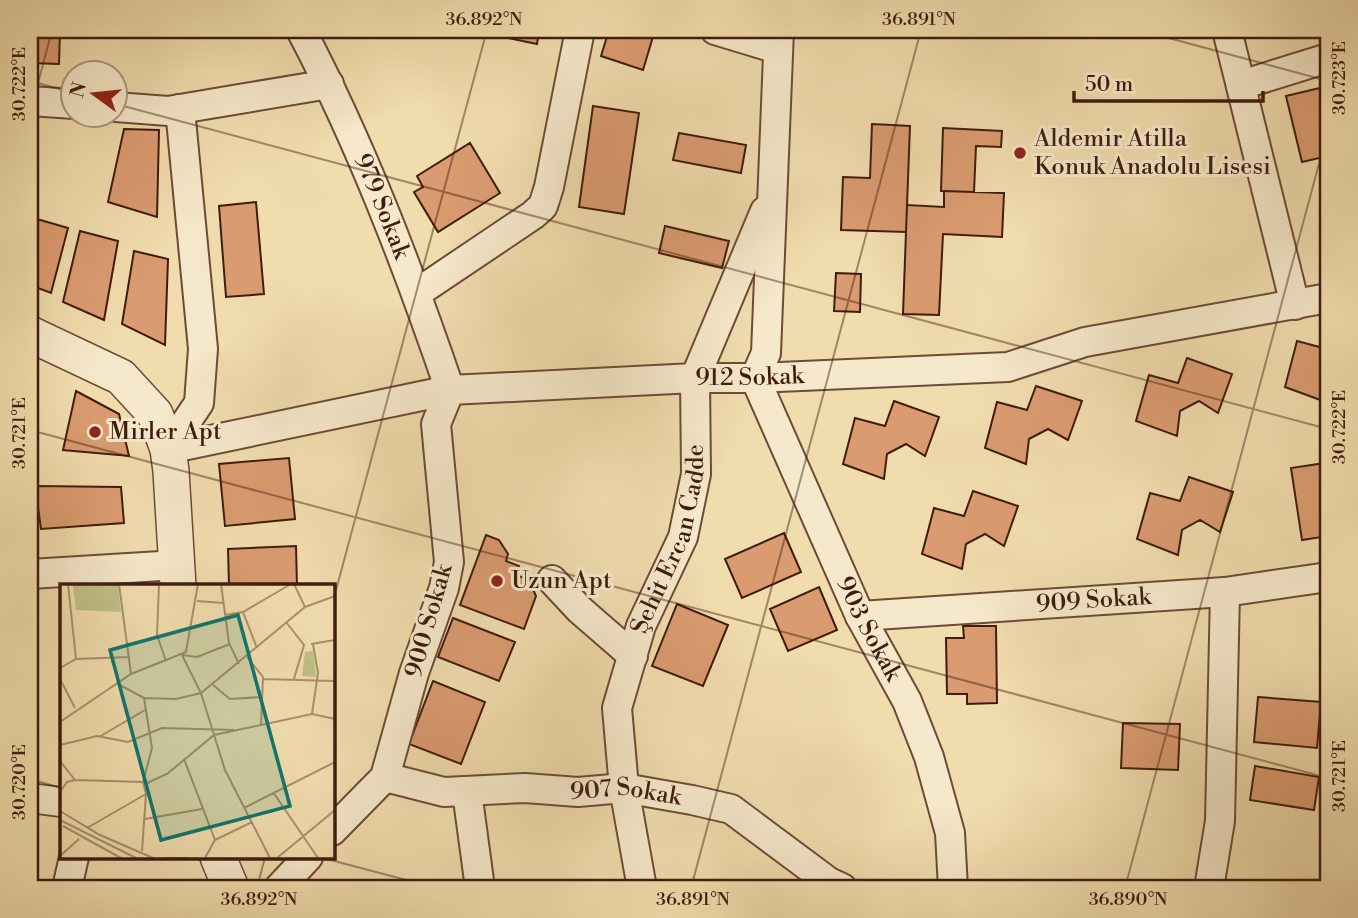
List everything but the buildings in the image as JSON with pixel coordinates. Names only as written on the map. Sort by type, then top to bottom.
[{"type":"street","name":"979 Sokak","points":[[301,30],[329,84],[417,293],[450,390]]},
{"type":"street","points":[[417,293],[543,206],[580,30]]},
{"type":"street","points":[[715,30],[778,39]]},
{"type":"street","points":[[1227,30],[1295,305]]},
{"type":"street","name":"Şehit Ercan Cadde","points":[[755,378],[766,353],[778,39]]},
{"type":"street","points":[[1241,85],[1328,58]]},
{"type":"street","points":[[130,108],[168,111],[329,84]]},
{"type":"street","points":[[30,101],[60,103]]},
{"type":"street","points":[[167,449],[199,403],[203,349],[180,109]]},
{"type":"street","name":"Şehit Ercan Cadde","points":[[642,888],[624,788],[617,708],[641,626],[682,537],[696,474],[695,378],[771,197]]},
{"type":"street","name":"912 Sokak","points":[[167,449],[450,390],[1008,367],[1085,342],[1328,298]]},
{"type":"street","points":[[30,334],[121,377],[155,414],[167,449],[178,575],[30,574]]},
{"type":"street","name":"903 Sokak","points":[[755,378],[860,616],[907,701],[929,757],[950,834],[953,888]]},
{"type":"street","name":"900 Sokak","points":[[334,829],[385,777],[414,673],[444,588],[449,562],[436,424],[450,390]]},
{"type":"street","name":"909 Sokak","points":[[860,616],[1225,592],[1328,578]]},
{"type":"street","points":[[552,580],[580,610],[633,656]]},
{"type":"street","points":[[1209,888],[1220,821],[1225,592]]},
{"type":"street","name":"907 Sokak","points":[[385,777],[444,792],[525,788],[578,792],[624,788],[731,809],[829,882],[842,888]]},
{"type":"street","points":[[467,792],[480,888]]},
{"type":"street","points":[[30,798],[60,802]]},
{"type":"street","points":[[67,888],[74,858]]},
{"type":"street","points":[[218,858],[231,888]]},
{"type":"street","points":[[279,888],[307,858]]},
{"type":"place","name":"Aldemir Atilla Konuk Anadolu Lisesi","points":[[1020,153]]},
{"type":"place","name":"Mirler Apt","points":[[95,432]]},
{"type":"place","name":"Uzun Apt","points":[[497,581]]}]
